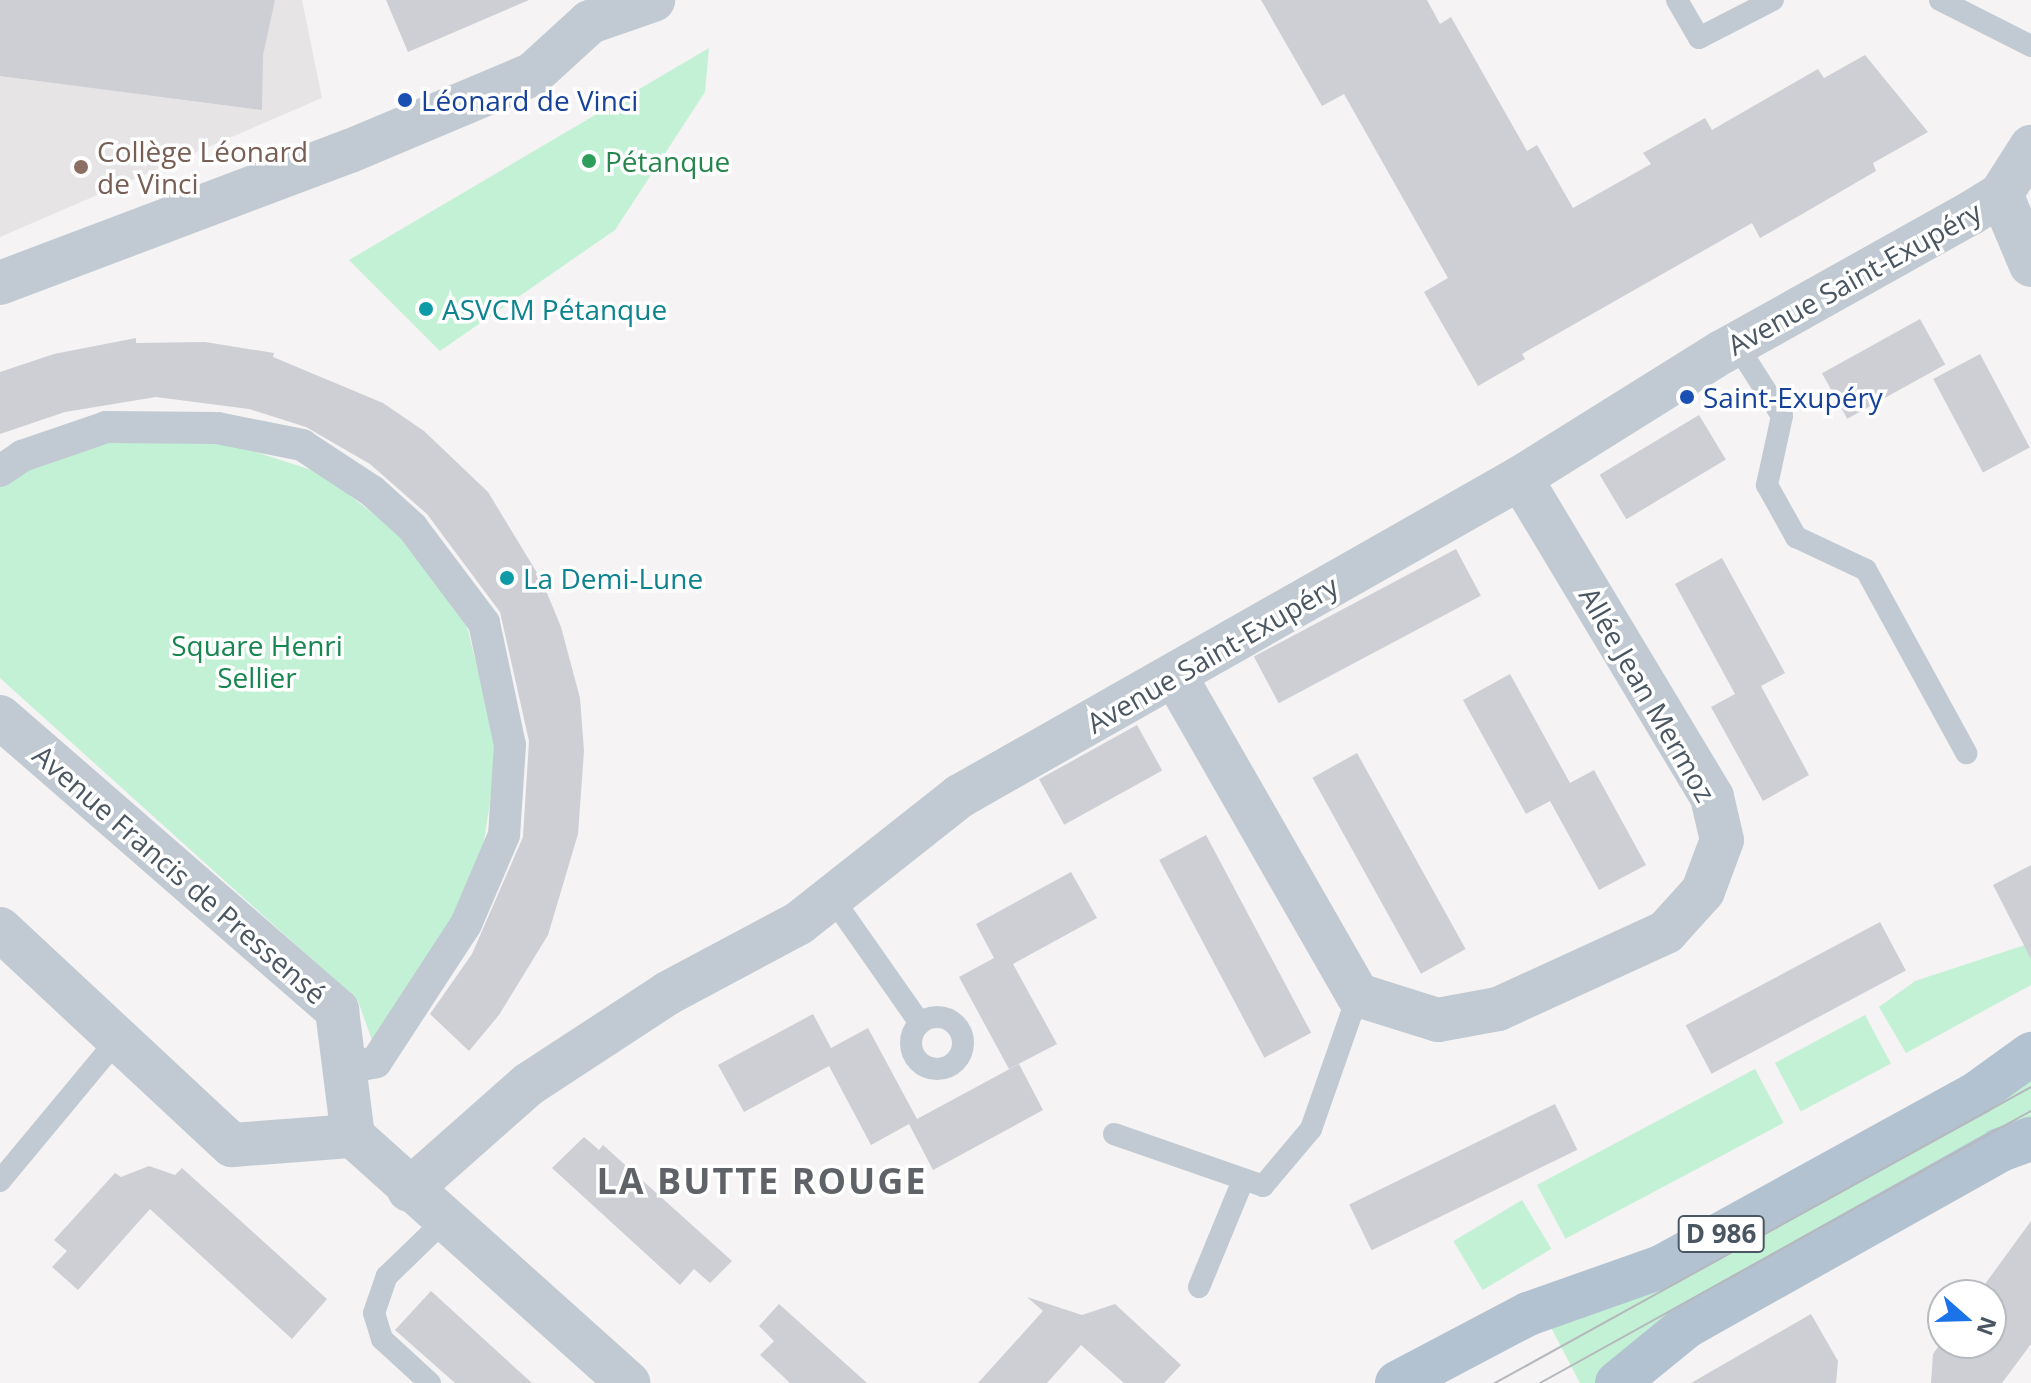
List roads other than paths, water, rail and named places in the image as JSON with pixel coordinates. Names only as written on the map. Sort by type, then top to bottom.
[{"type":"main road","name":"D 986","points":[[1397,1383],[1528,1314],[1661,1267],[1977,1093],[2031,1054]]},
{"type":"main road","name":"D 986","points":[[1617,1383],[1687,1326],[2000,1150],[2031,1139]]},
{"type":"street","points":[[0,283],[350,151],[533,74],[584,11],[653,0]]},
{"type":"street","name":"Avenue Saint-Exupéry","points":[[409,1190],[529,1084],[668,993],[833,899],[960,796],[1520,478],[1736,344],[2001,194],[2031,147]]},
{"type":"street","points":[[2001,194],[2031,265]]},
{"type":"street","points":[[0,471],[22,456],[106,427],[217,428],[302,445],[372,491],[412,527],[484,623],[510,745],[504,835],[466,924],[376,1062],[344,1069]]},
{"type":"street","name":"Allée Jean Mermoz","points":[[1358,995],[1438,1020],[1498,1009],[1666,932],[1703,891],[1722,840],[1712,797],[1520,478]]},
{"type":"street","points":[[1175,676],[1358,995]]},
{"type":"street","name":"Avenue Francis de Pressensé","points":[[0,717],[337,1010],[353,1136]]},
{"type":"street","points":[[0,929],[232,1145],[353,1136],[409,1190],[628,1383]]},
{"type":"lane","points":[[1677,0],[1699,38],[1773,0]]},
{"type":"lane","points":[[1940,0],[2031,46]]},
{"type":"lane","points":[[1736,344],[1782,416],[1767,485],[1796,537],[1866,570],[1966,753]]},
{"type":"lane","points":[[833,899],[919,1022]]},
{"type":"lane","points":[[1114,1134],[1263,1186],[1311,1129],[1358,995]]},
{"type":"lane","points":[[0,1181],[117,1040]]},
{"type":"lane","points":[[1199,1287],[1243,1180]]},
{"type":"lane","points":[[430,1383],[382,1339],[374,1313],[387,1276],[444,1221]]},
{"type":"tram line","points":[[1495,1383],[2031,1087]]},
{"type":"tram line","points":[[1540,1383],[2031,1111]]},
{"type":"place","name":"Léonard de Vinci","points":[[405,100]]},
{"type":"place","name":"Pétanque","points":[[589,161]]},
{"type":"place","name":"Collège Léonard de Vinci","points":[[81,167]]},
{"type":"place","name":"ASVCM Pétanque","points":[[426,309]]},
{"type":"place","name":"Saint-Exupéry","points":[[1687,397]]},
{"type":"place","name":"La Demi-Lune","points":[[507,578]]},
{"type":"district","name":"LA BUTTE ROUGE","points":[[762,1181]]},
{"type":"park label","name":"Square Henri Sellier","points":[[257,661]]}]
